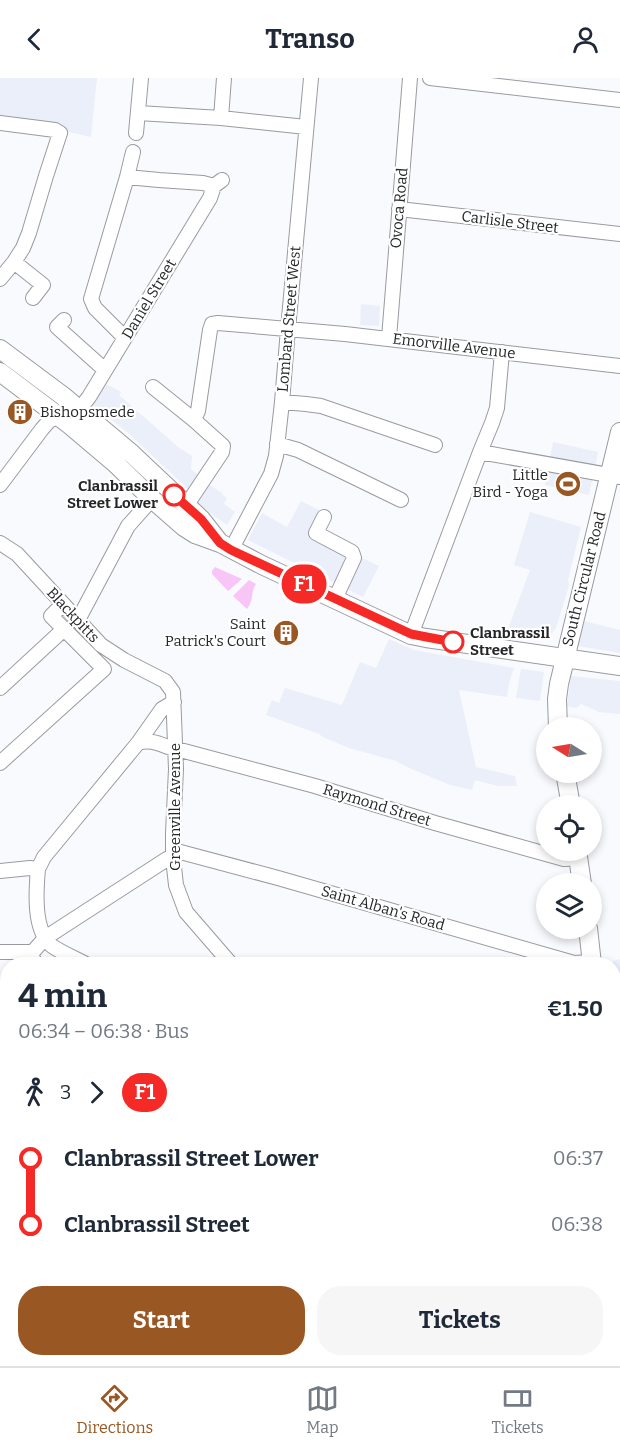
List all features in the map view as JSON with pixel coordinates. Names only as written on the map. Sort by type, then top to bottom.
[{"type":"main road","points":[[0,349],[63,396],[132,454],[201,519],[225,546]]},
{"type":"main road","points":[[0,372],[59,416],[189,530],[411,634],[620,666]]},
{"type":"main road","name":"South Circular Road","points":[[558,717],[558,692],[564,658],[615,476],[620,432]]},
{"type":"main road","points":[[589,939],[591,957]]},
{"type":"street","points":[[136,133],[141,78]]},
{"type":"street","points":[[221,118],[224,78]]},
{"type":"street","name":"Lombard Street West","points":[[225,546],[271,474],[278,444],[311,78]]},
{"type":"street","name":"Ovoca Road","points":[[389,338],[410,78]]},
{"type":"street","points":[[430,78],[620,100]]},
{"type":"street","points":[[138,112],[306,127]]},
{"type":"street","points":[[0,123],[55,130],[60,133],[23,248],[0,279]]},
{"type":"street","points":[[125,338],[95,308],[91,299],[133,152]]},
{"type":"street","name":"Daniel Street","points":[[80,410],[218,183],[127,177]]},
{"type":"street","name":"Carlisle Street","points":[[399,209],[620,234]]},
{"type":"street","points":[[14,262],[44,285],[33,298]]},
{"type":"street","points":[[64,320],[57,327],[105,370]]},
{"type":"street","name":"Emorville Avenue","points":[[194,420],[198,411],[210,330],[212,324],[218,323],[389,338],[620,366]]},
{"type":"street","points":[[411,634],[497,408],[502,352]]},
{"type":"street","points":[[153,387],[223,446],[222,453],[186,506]]},
{"type":"street","points":[[282,402],[321,406],[435,445]]},
{"type":"street","points":[[0,485],[42,429],[49,421],[59,416]]},
{"type":"street","points":[[278,444],[298,450],[401,500]]},
{"type":"street","points":[[480,452],[615,476]]},
{"type":"street","points":[[78,620],[128,526],[152,499]]},
{"type":"street","points":[[324,517],[316,533],[352,552],[354,558],[335,599]]},
{"type":"street","name":"Blackpitts","points":[[0,543],[17,554],[101,645],[165,681],[173,692],[174,702]]},
{"type":"street","points":[[0,763],[104,669],[51,616],[63,604]]},
{"type":"street","points":[[0,688],[63,630]]},
{"type":"street","points":[[73,957],[52,945],[45,938],[38,921],[38,868],[44,857],[138,743],[162,708],[174,702]]},
{"type":"street","name":"Greenville Avenue","points":[[174,702],[176,750],[173,854],[176,885],[186,912],[225,957]]},
{"type":"street","name":"Raymond Street","points":[[138,743],[145,740],[157,742],[176,750],[315,786],[536,851]]},
{"type":"street","points":[[34,957],[45,938],[173,854]]},
{"type":"street","name":"Saint Alban's Road","points":[[173,854],[389,909],[553,957]]},
{"type":"street","points":[[0,871],[38,868]]},
{"type":"street","points":[[0,952],[29,952],[32,957]]},
{"type":"shaded area","points":[[0,78],[97,78],[91,137],[64,131],[64,128],[59,126],[0,121]]},
{"type":"shaded area","points":[[361,304],[380,306],[379,326],[360,325]]},
{"type":"shaded area","points":[[106,384],[121,392],[119,395],[178,447],[192,456],[191,469],[222,493],[227,498],[224,504],[235,512],[227,525],[195,502],[188,489],[128,433],[93,405]]},
{"type":"shaded area","points":[[553,442],[598,452],[589,495],[545,485]]},
{"type":"shaded area","points":[[301,501],[319,510],[309,537],[379,566],[363,597],[248,540],[262,513],[287,527]]},
{"type":"shaded area","points":[[530,512],[581,527],[568,580],[568,589],[556,628],[551,634],[533,634],[508,629],[530,570],[514,565]]},
{"type":"shaded area","points":[[215,567],[242,579],[228,591],[212,574]]},
{"type":"shaded area","points":[[249,580],[256,584],[247,609],[233,596]]},
{"type":"shaded area","points":[[584,621],[620,630],[620,653],[578,646]]},
{"type":"shaded area","points":[[389,639],[414,650],[514,668],[507,697],[459,690],[476,767],[515,776],[517,786],[498,786],[475,780],[472,790],[450,785],[396,761],[349,748],[319,734],[266,715],[272,700],[279,703],[285,688],[342,705],[360,662],[376,668]]},
{"type":"shaded area","points":[[521,669],[544,672],[540,701],[516,698]]},
{"type":"shaded area","points":[[571,676],[620,681],[620,714],[599,712],[581,704],[576,708],[567,706]]},
{"type":"bus line","name":"F1","points":[[174,495],[201,519],[220,543],[231,550],[411,634],[453,642]]},
{"type":"place","name":"Bishopsmede","points":[[20,412]]},
{"type":"place","name":"Little Bird - Yoga","points":[[568,484]]},
{"type":"place","name":"Clanbrassil Street Lower","points":[[174,495]]},
{"type":"place","name":"Saint Patrick's Court","points":[[286,633]]},
{"type":"place","name":"Clanbrassil Street","points":[[453,642]]}]
